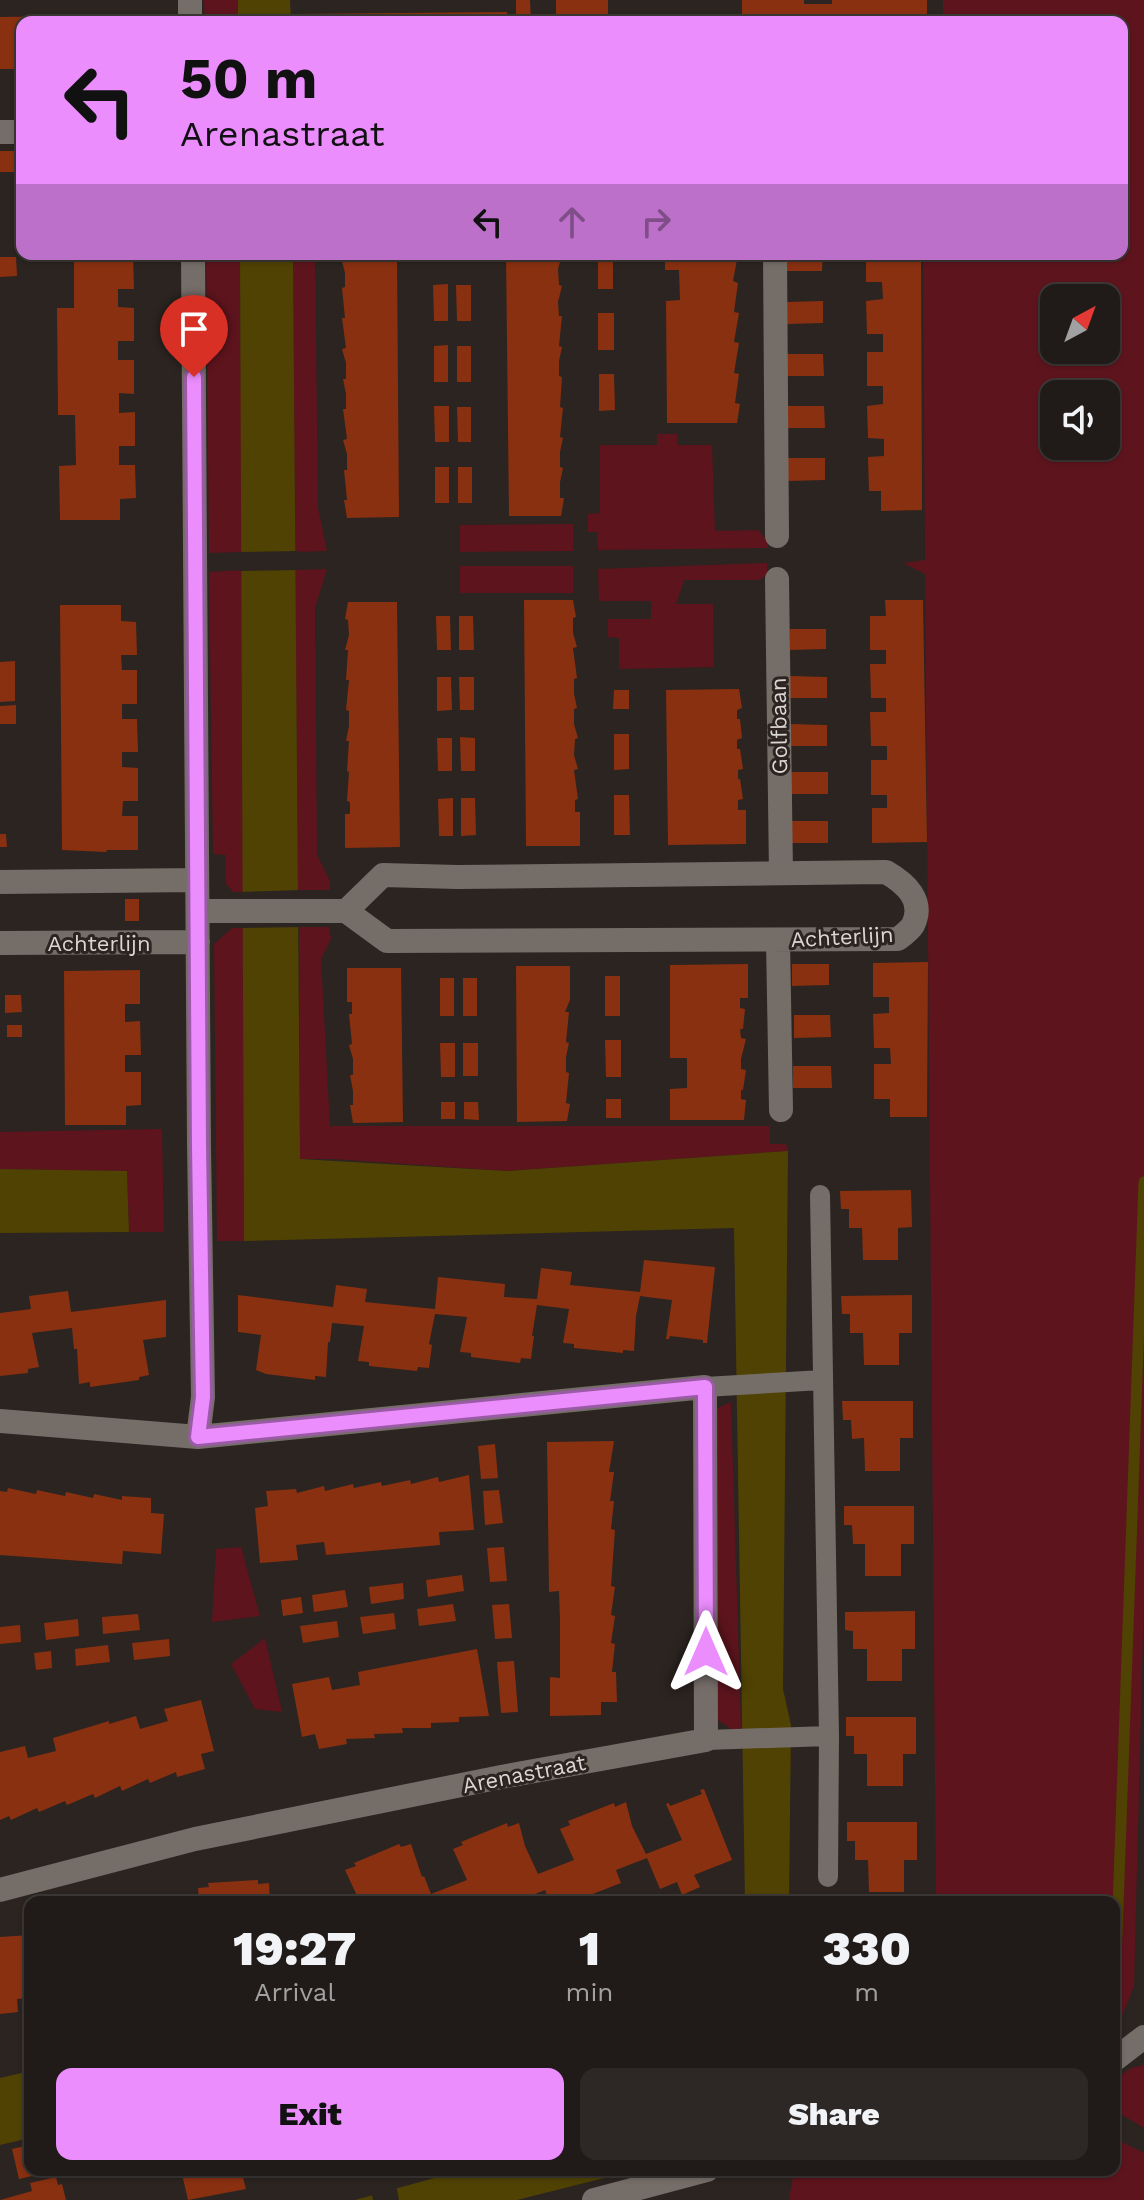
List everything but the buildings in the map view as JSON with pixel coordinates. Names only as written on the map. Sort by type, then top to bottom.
[{"type":"street","points":[[193,260],[197,880],[207,911],[198,942],[203,1397],[198,1437]]},
{"type":"street","points":[[775,260],[777,536]]},
{"type":"street","name":"Golfbaan","points":[[777,579],[781,873]]},
{"type":"street","name":"Achterlijn","points":[[886,872],[907,884],[916,903],[913,925],[898,939],[387,941],[337,911],[383,875],[781,873],[886,872]]},
{"type":"street","points":[[0,882],[197,880]]},
{"type":"street","points":[[207,911],[337,911]]},
{"type":"street","points":[[778,940],[781,1110]]},
{"type":"street","name":"Achterlijn","points":[[0,943],[198,942]]},
{"type":"street","points":[[0,1421],[198,1437],[705,1387],[706,1740]]},
{"type":"street","name":"Arenastraat","points":[[0,1890],[195,1839],[501,1777],[706,1740]]},
{"type":"street","points":[[1120,2055],[1144,2037]]},
{"type":"street","points":[[594,2200],[684,2176]]},
{"type":"lane","points":[[820,1195],[829,1736],[828,1877]]},
{"type":"lane","points":[[705,1387],[822,1380]]},
{"type":"lane","points":[[706,1740],[829,1736]]},
{"type":"shaded area","points":[[204,0],[238,0],[238,16],[205,16]]},
{"type":"shaded area","points":[[238,0],[290,0],[291,16],[238,16]]},
{"type":"shaded area","points":[[943,0],[1144,0],[1144,1592],[1134,1986],[1120,2020],[1120,1896],[936,1896],[925,574],[903,563],[925,560],[923,260],[1128,260],[1128,16],[943,16]]},
{"type":"shaded area","points":[[206,260],[240,260],[242,552],[209,553]]},
{"type":"shaded area","points":[[240,260],[293,260],[300,1159],[507,1171],[788,1151],[783,1689],[791,1725],[789,1896],[745,1896],[734,1228],[244,1241]]},
{"type":"shaded area","points":[[293,260],[315,260],[318,508],[327,551],[295,552]]},
{"type":"shaded area","points":[[657,434],[677,434],[677,445],[712,445],[715,531],[758,530],[768,541],[768,548],[598,550],[597,532],[588,532],[588,514],[600,513],[600,445],[657,445]]},
{"type":"shaded area","points":[[573,524],[573,551],[460,552],[460,525]]},
{"type":"shaded area","points":[[767,563],[767,575],[759,580],[684,580],[676,604],[713,604],[714,667],[619,669],[619,638],[608,637],[608,619],[651,619],[651,601],[599,601],[598,569]]},
{"type":"shaded area","points":[[460,566],[573,566],[573,593],[460,593]]},
{"type":"shaded area","points":[[327,569],[315,608],[317,855],[330,881],[330,890],[298,890],[295,570]]},
{"type":"shaded area","points":[[242,570],[243,892],[233,892],[226,884],[226,855],[213,854],[209,572]]},
{"type":"shaded area","points":[[299,927],[329,927],[331,939],[321,959],[330,1126],[770,1126],[770,1144],[786,1144],[788,1151],[507,1171],[300,1159]]},
{"type":"shaded area","points":[[232,928],[243,928],[244,1241],[217,1241],[214,944]]},
{"type":"shaded area","points":[[162,1129],[164,1232],[129,1232],[127,1171],[0,1169],[0,1132]]},
{"type":"shaded area","points":[[0,1169],[127,1171],[129,1232],[0,1233]]},
{"type":"shaded area","points":[[731,1402],[741,1728],[733,1730],[716,1719],[711,1411]]},
{"type":"shaded area","points":[[241,1547],[260,1616],[212,1622],[216,1549]]},
{"type":"shaded area","points":[[265,1638],[282,1712],[255,1709],[231,1664]]},
{"type":"shaded area","points":[[1144,2065],[1144,2128],[1120,2114],[1120,2076],[1131,2068]]},
{"type":"shaded area","points":[[24,2072],[24,2139],[0,2145],[0,2078]]},
{"type":"shaded area","points":[[1120,2141],[1144,2153],[1144,2200],[789,2200],[793,2176],[1120,2176]]},
{"type":"shaded area","points":[[441,2176],[612,2176],[517,2200],[355,2200]]},
{"type":"pier","points":[[299,551],[299,570],[238,571],[238,552]]},
{"type":"pier","points":[[302,890],[302,927],[239,928],[239,892]]},
{"type":"pier","points":[[396,2185],[399,2200],[373,2200],[371,2192]]},
{"type":"waterway","points":[[1118,1896],[1144,1182]]},
{"type":"route","points":[[194,377],[203,1397],[198,1437],[705,1387],[706,1652]]}]
